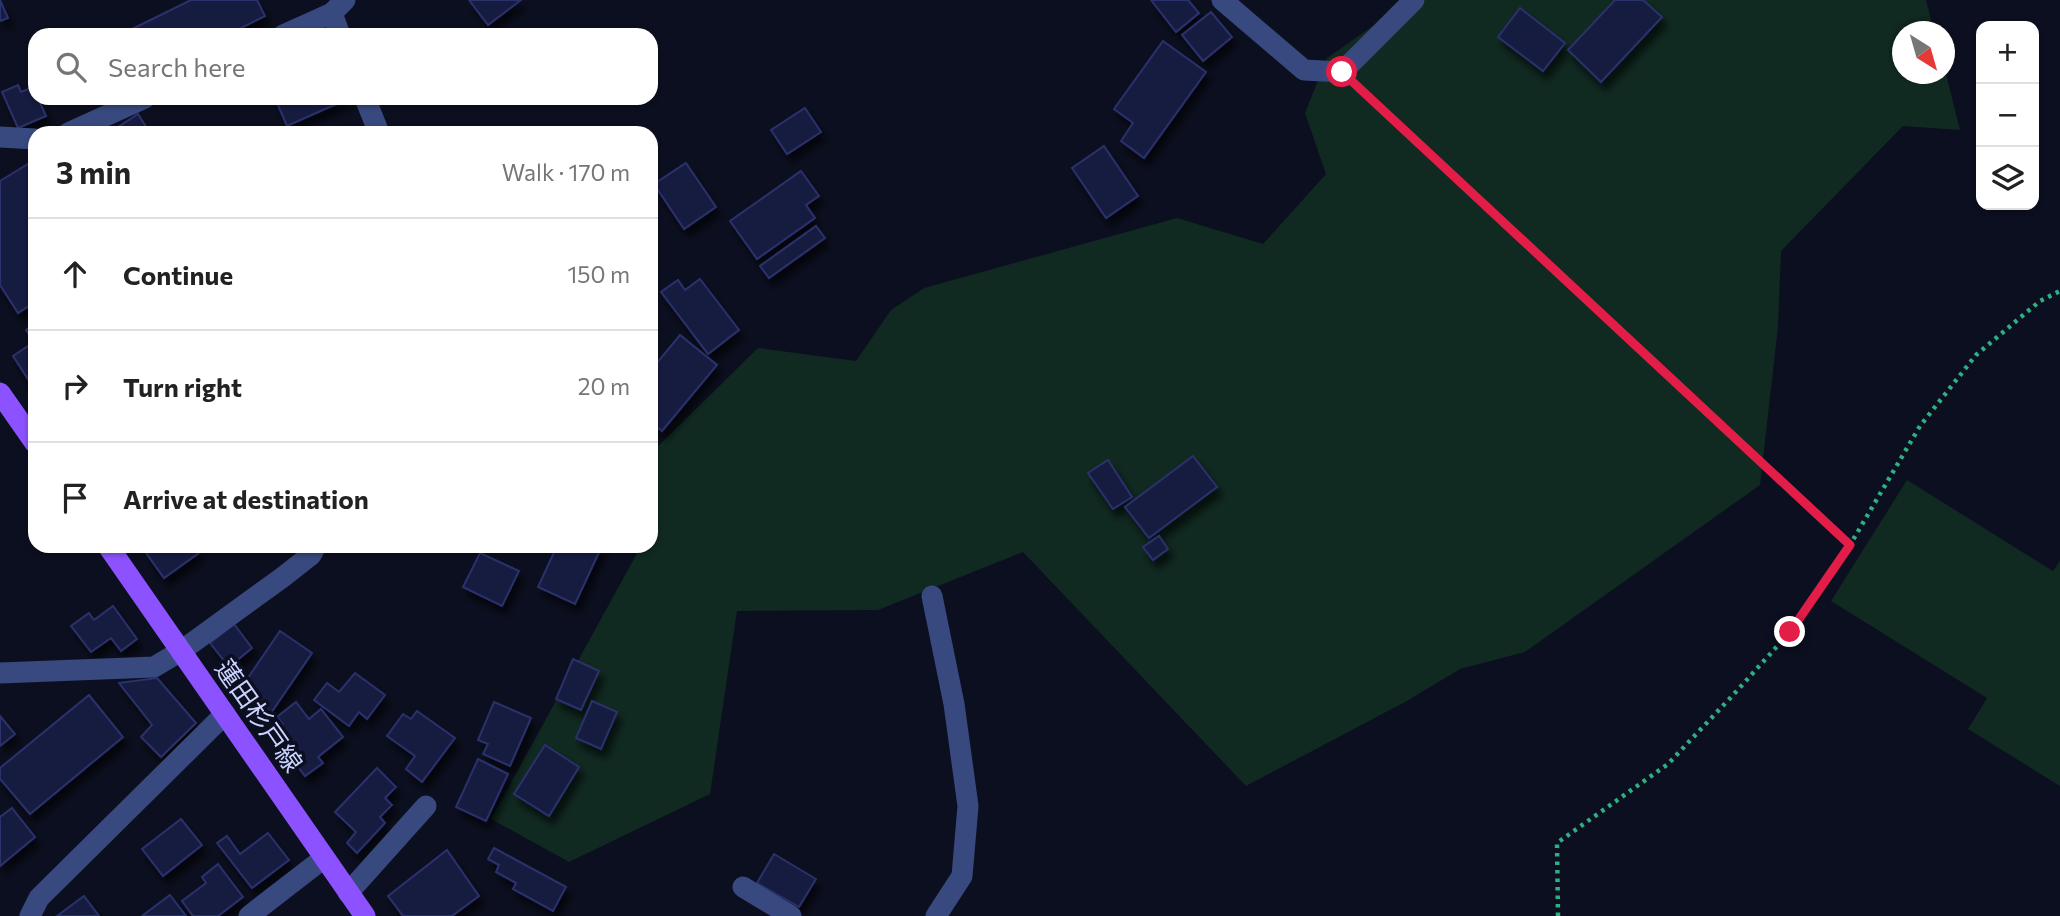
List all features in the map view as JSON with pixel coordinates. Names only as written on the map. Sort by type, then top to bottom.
[{"type":"main road","points":[[0,393],[28,433]]},
{"type":"main road","name":"蓮田杉戸線","points":[[113,553],[365,916]]},
{"type":"street","points":[[1222,0],[1304,70],[1342,72],[1414,0]]},
{"type":"street","points":[[296,28],[338,6],[340,28]]},
{"type":"street","points":[[83,126],[130,105]]},
{"type":"street","points":[[368,105],[376,126]]},
{"type":"street","points":[[0,137],[28,139]]},
{"type":"street","points":[[0,673],[154,667],[181,651],[312,553]]},
{"type":"street","points":[[932,596],[954,704],[968,806],[962,876],[936,916]]},
{"type":"street","points":[[30,916],[39,898],[226,714]]},
{"type":"street","points":[[348,893],[426,806]]},
{"type":"street","points":[[250,916],[324,858]]},
{"type":"street","points":[[743,887],[791,916]]},
{"type":"path","points":[[1342,72],[1850,545]]},
{"type":"path","points":[[1558,916],[1557,843],[1668,764],[1790,632],[1850,545],[1920,425],[1976,355],[2040,301],[2060,291]]},
{"type":"green space","points":[[1410,0],[1926,0],[1931,21],[1892,21],[1892,84],[1948,84],[1960,130],[1903,126],[1781,251],[1778,327],[1760,485],[1525,652],[1460,669],[1405,702],[1246,786],[1023,552],[878,610],[737,611],[710,794],[569,862],[491,819],[637,553],[658,553],[658,446],[758,348],[856,361],[891,310],[924,288],[1177,218],[1263,244],[1326,174],[1305,113],[1327,58]]},
{"type":"green space","points":[[1907,480],[2053,571],[2060,561],[2060,786],[1968,729],[1987,698],[1831,601]]},
{"type":"building","points":[[0,0],[8,18],[0,21]]},
{"type":"building","points":[[191,0],[257,0],[265,16],[241,28],[134,28]]},
{"type":"building","points":[[469,0],[521,0],[488,25]]},
{"type":"building","points":[[1151,0],[1188,0],[1199,13],[1176,32]]},
{"type":"building","points":[[1615,0],[1643,0],[1662,17],[1601,82],[1568,50]]},
{"type":"building","points":[[1520,8],[1565,43],[1543,71],[1498,37]]},
{"type":"building","points":[[1211,12],[1232,37],[1203,61],[1182,35]]},
{"type":"building","points":[[1163,41],[1206,72],[1144,158],[1121,141],[1133,123],[1114,109]]},
{"type":"building","points":[[18,85],[21,92],[28,89],[28,105],[41,105],[46,116],[18,128],[2,92]]},
{"type":"building","points":[[278,105],[334,105],[287,126]]},
{"type":"building","points":[[805,108],[821,132],[787,154],[771,130]]},
{"type":"building","points":[[138,114],[146,126],[120,126]]},
{"type":"building","points":[[1104,146],[1138,196],[1106,218],[1072,168]]},
{"type":"building","points":[[686,163],[716,207],[684,229],[658,190],[658,181]]},
{"type":"building","points":[[28,164],[28,307],[18,313],[0,285],[0,181]]},
{"type":"building","points":[[801,171],[819,196],[806,205],[815,218],[757,259],[730,221]]},
{"type":"building","points":[[816,226],[825,238],[769,278],[760,266]]},
{"type":"building","points":[[700,279],[739,330],[708,354],[661,292],[678,280],[685,290]]},
{"type":"building","points":[[680,335],[717,365],[662,431],[658,428],[658,362]]},
{"type":"building","points":[[28,346],[28,379],[13,356]]},
{"type":"building","points":[[1193,456],[1217,487],[1149,538],[1125,507]]},
{"type":"building","points":[[1108,460],[1132,497],[1113,509],[1088,473]]},
{"type":"building","points":[[1159,536],[1168,549],[1153,560],[1143,547]]},
{"type":"building","points":[[146,553],[199,553],[164,578]]},
{"type":"building","points":[[480,553],[519,571],[502,606],[463,587]]},
{"type":"building","points":[[554,553],[599,553],[575,604],[538,587]]},
{"type":"building","points":[[113,606],[137,639],[121,651],[111,638],[91,652],[71,626],[89,613],[94,620]]},
{"type":"building","points":[[234,624],[252,648],[229,667],[210,643]]},
{"type":"building","points":[[280,631],[312,653],[271,713],[239,691]]},
{"type":"building","points":[[573,659],[599,671],[581,710],[556,699]]},
{"type":"building","points":[[355,673],[385,695],[367,719],[359,712],[349,726],[314,700],[327,683],[339,692]]},
{"type":"building","points":[[157,678],[196,723],[161,757],[141,737],[152,725],[119,683]]},
{"type":"building","points":[[89,695],[123,737],[30,814],[0,779],[0,768]]},
{"type":"building","points":[[592,701],[617,712],[601,749],[576,738]]},
{"type":"building","points":[[296,702],[309,719],[321,709],[343,737],[318,757],[323,763],[305,776],[272,733],[283,724],[277,717]]},
{"type":"building","points":[[494,702],[531,718],[510,766],[483,754],[488,744],[478,740]]},
{"type":"building","points":[[417,711],[455,738],[422,782],[406,769],[415,756],[387,736],[403,714],[411,719]]},
{"type":"building","points":[[0,716],[15,734],[0,746]]},
{"type":"building","points":[[545,745],[579,767],[549,816],[514,794]]},
{"type":"building","points":[[478,759],[508,774],[486,821],[456,807]]},
{"type":"building","points":[[377,768],[396,787],[385,798],[392,805],[380,817],[385,823],[357,853],[347,843],[356,832],[335,812]]},
{"type":"building","points":[[12,808],[35,837],[0,866],[0,817]]},
{"type":"building","points":[[181,819],[202,845],[163,876],[142,849]]},
{"type":"building","points":[[268,833],[289,860],[252,888],[217,843],[227,836],[240,854]]},
{"type":"building","points":[[494,848],[566,887],[553,911],[513,889],[516,883],[496,872],[499,865],[488,859]]},
{"type":"building","points":[[447,850],[479,896],[452,916],[403,916],[388,896]]},
{"type":"building","points":[[774,854],[816,879],[799,907],[757,883]]},
{"type":"building","points":[[218,864],[243,897],[218,916],[193,916],[182,901],[206,883],[202,877]]},
{"type":"building","points":[[170,895],[186,916],[142,916]]},
{"type":"building","points":[[84,896],[99,916],[57,916]]},
{"type":"route","points":[[1342,72],[1850,545],[1790,632]]}]
